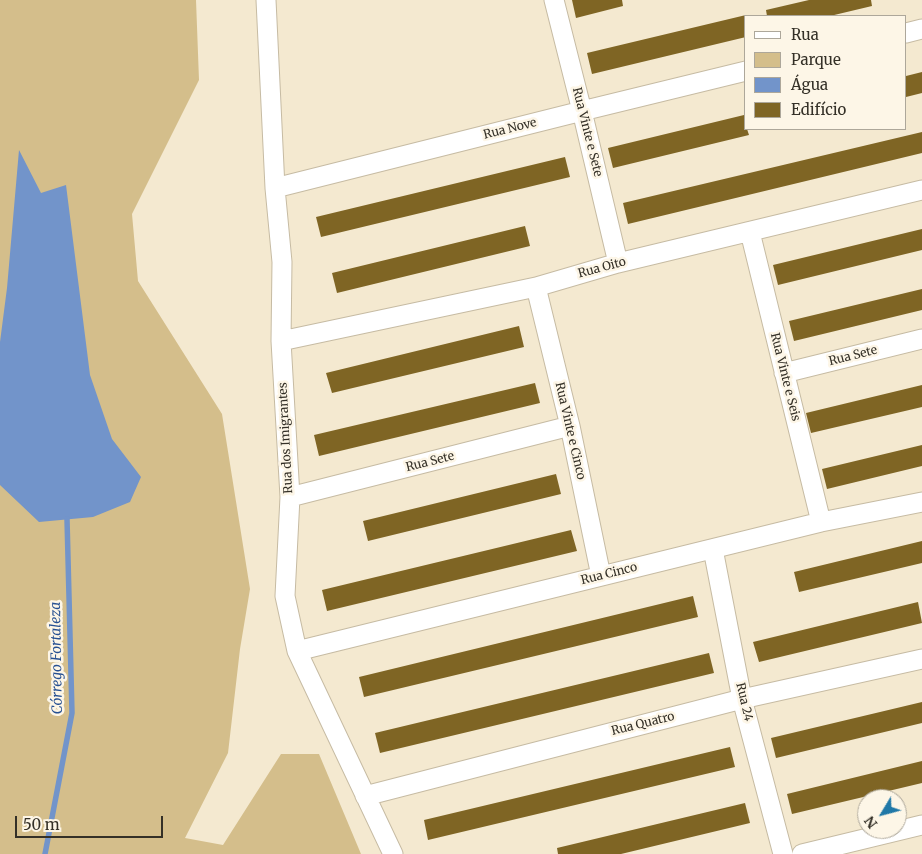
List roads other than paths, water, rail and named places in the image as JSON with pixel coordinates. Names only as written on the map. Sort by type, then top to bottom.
[{"type":"street","name":"Rua dos Imigrantes","points":[[266,0],[275,188],[282,262],[281,341],[290,497],[285,596],[297,652],[393,854]]},
{"type":"street","name":"Rua Vinte e Sete","points":[[554,0],[618,264]]},
{"type":"street","points":[[907,33],[922,29]]},
{"type":"street","name":"Rua Nove","points":[[275,188],[582,110],[744,71]]},
{"type":"street","name":"Rua Oito","points":[[281,341],[536,287],[618,264],[922,190]]},
{"type":"street","name":"Rua Vinte e Seis","points":[[750,232],[821,522]]},
{"type":"street","name":"Rua Vinte e Cinco","points":[[536,287],[570,426],[601,576]]},
{"type":"street","name":"Rua Sete","points":[[784,373],[922,339]]},
{"type":"street","name":"Rua Sete","points":[[290,497],[570,426]]},
{"type":"street","name":"Rua Cinco","points":[[297,652],[821,522],[922,502]]},
{"type":"street","name":"Rua 24","points":[[713,549],[742,699],[783,854]]},
{"type":"street","name":"Rua Quatro","points":[[365,796],[742,699],[922,659]]},
{"type":"street","points":[[802,854],[922,825]]},
{"type":"water","points":[[19,150],[41,193],[66,185],[90,375],[112,439],[141,477],[130,502],[93,517],[39,522],[0,485],[0,342],[7,288]]},
{"type":"waterway","name":"Córrego Fortaleza","points":[[45,854],[72,713],[67,519]]}]
